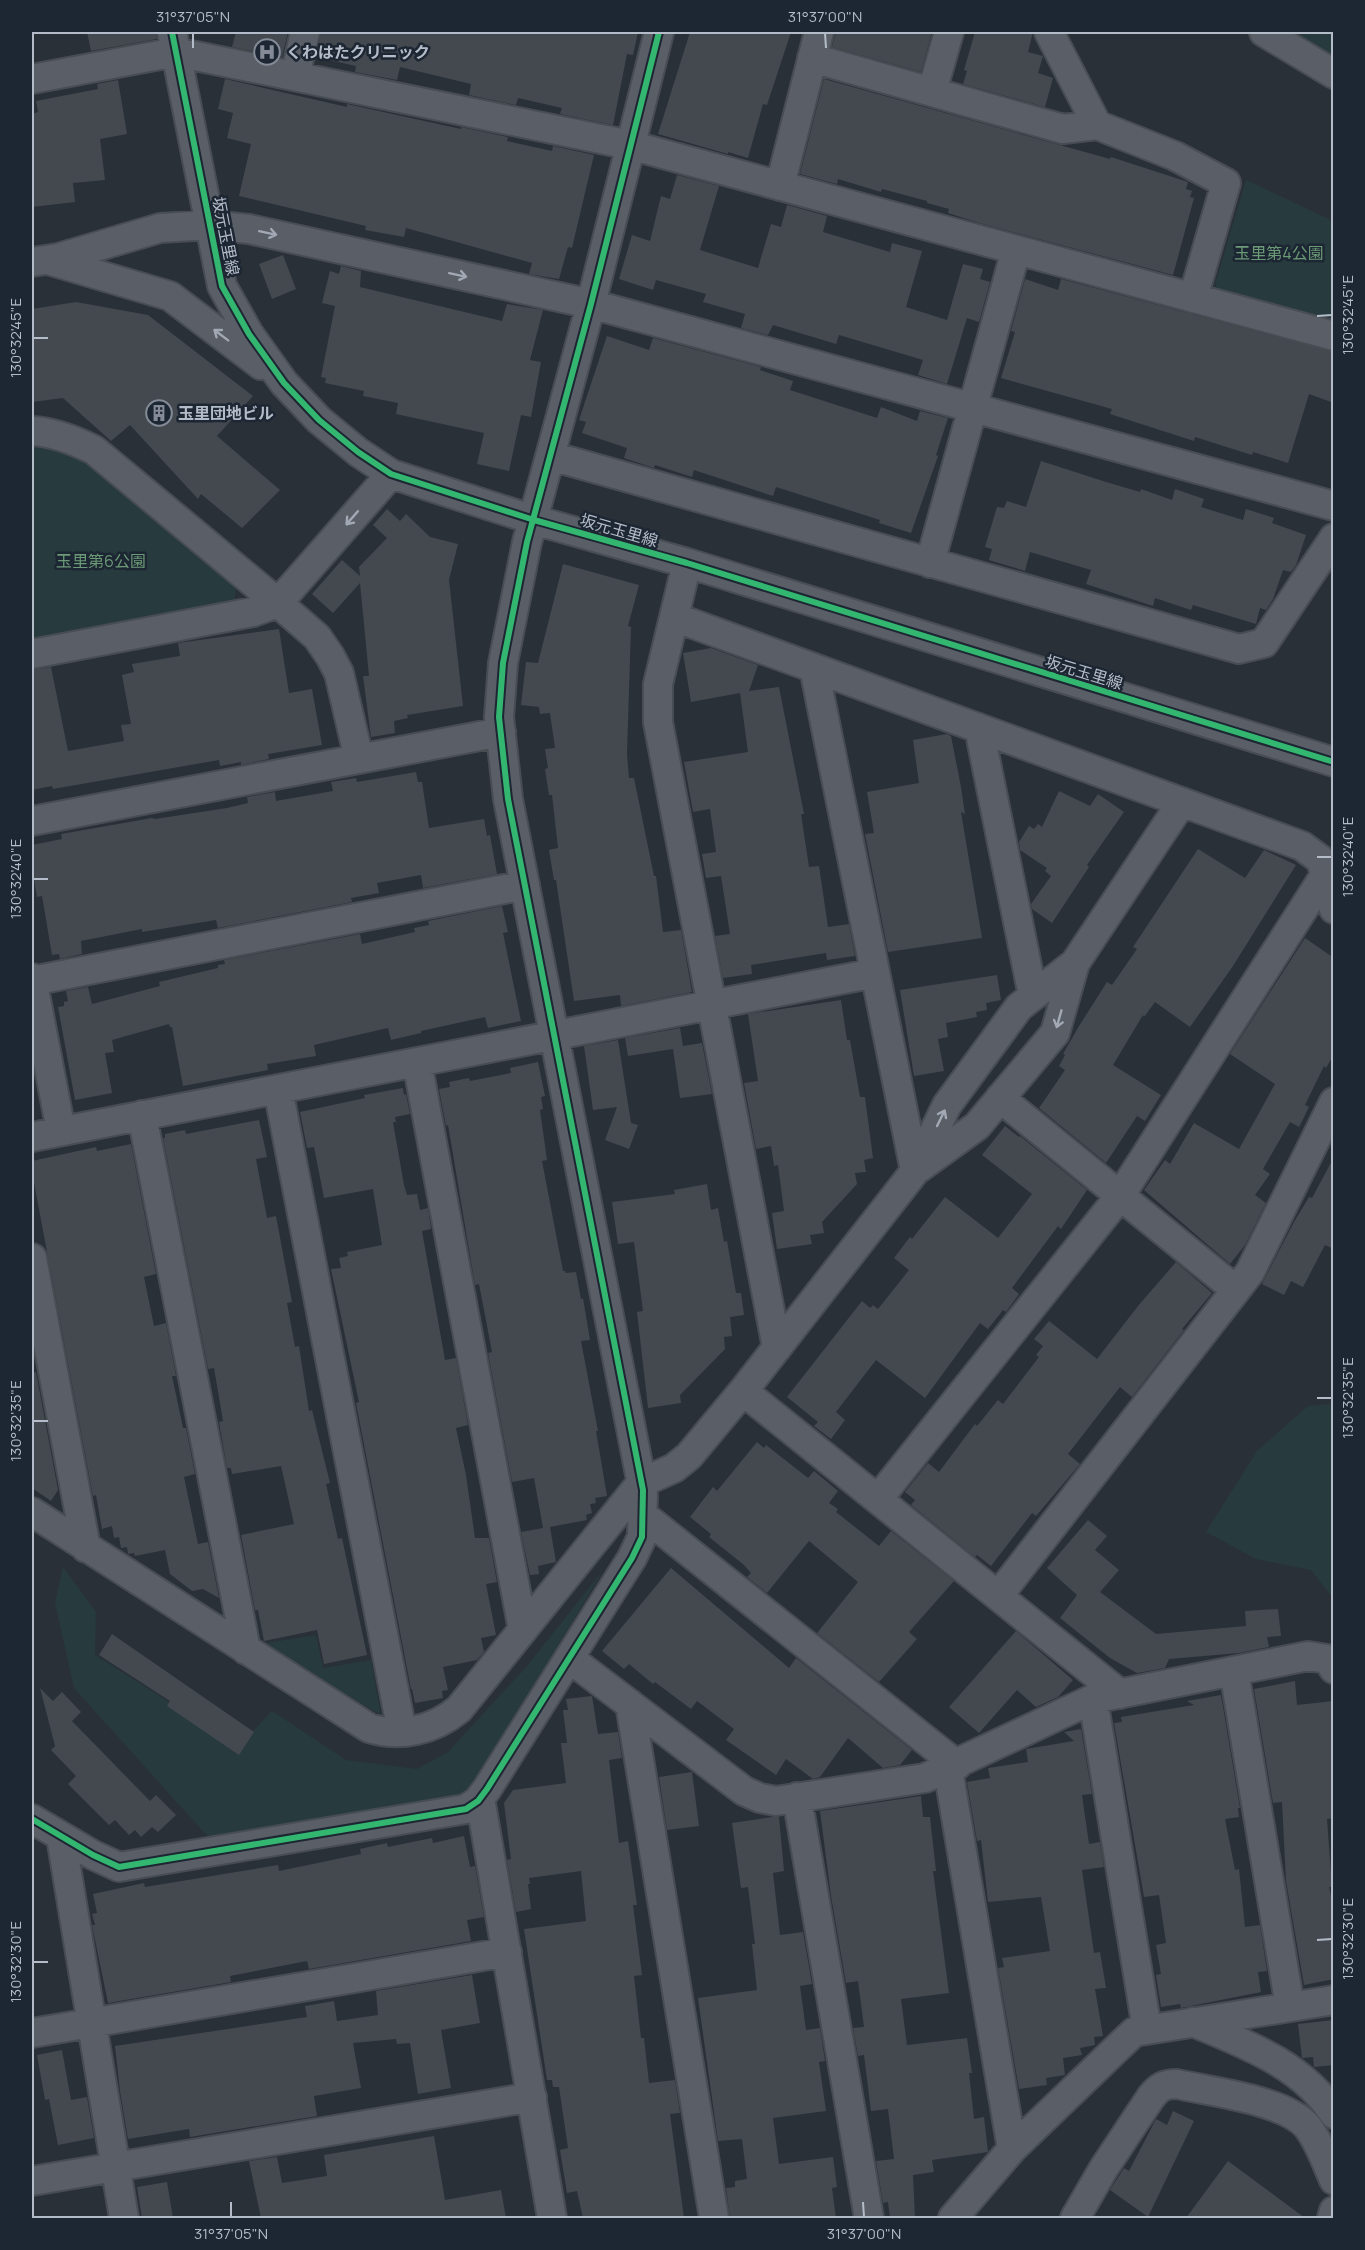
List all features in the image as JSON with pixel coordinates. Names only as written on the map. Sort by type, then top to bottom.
[{"type":"street","points":[[295,76],[305,32]]},
{"type":"street","points":[[32,1820],[107,1863],[120,1867],[466,1809],[480,1798],[632,1558],[642,1537],[644,1516],[641,1483],[508,799],[499,717],[503,663],[527,542],[591,304],[659,32]]},
{"type":"street","points":[[932,92],[949,32]]},
{"type":"street","points":[[1049,32],[1097,125]]},
{"type":"street","points":[[1264,32],[1334,74]]},
{"type":"street","points":[[32,80],[174,42],[295,76],[630,145],[1334,336]]},
{"type":"street","name":"坂元玉里線","points":[[174,42],[222,286],[249,334],[284,383],[319,420],[358,452],[391,474],[534,520],[687,563],[1334,762]]},
{"type":"street","points":[[780,186],[815,45],[932,92],[1063,129],[1097,125],[1174,156],[1226,183],[1193,298]]},
{"type":"street","points":[[39,261],[160,228],[210,225],[249,229],[591,304],[1334,506]]},
{"type":"street","points":[[930,563],[1016,250]]},
{"type":"street","points":[[39,261],[170,296],[284,383]]},
{"type":"street","points":[[32,431],[55,434],[94,450],[317,637],[339,673],[359,759]]},
{"type":"street","points":[[551,456],[1239,648],[1264,643],[1334,538]]},
{"type":"street","points":[[32,654],[253,612],[278,603],[391,474]]},
{"type":"street","points":[[687,563],[658,684],[657,713],[777,1348]]},
{"type":"street","points":[[674,617],[1302,846],[1321,860],[1334,909]]},
{"type":"street","points":[[814,668],[915,1171]]},
{"type":"street","points":[[979,728],[1032,996]]},
{"type":"street","points":[[32,821],[501,732]]},
{"type":"street","points":[[915,1171],[977,1126],[1054,1033],[1075,963],[1182,802]]},
{"type":"street","points":[[878,1499],[1120,1196],[1325,875]]},
{"type":"street","points":[[61,1131],[32,980],[525,885]]},
{"type":"street","points":[[32,1512],[369,1728],[385,1733],[402,1732],[426,1729],[446,1720],[459,1709],[641,1483],[674,1468],[689,1456],[743,1391],[915,1171],[947,1105],[1018,1007],[1075,963]]},
{"type":"street","points":[[32,1137],[875,973]]},
{"type":"street","points":[[417,1062],[523,1630]]},
{"type":"street","points":[[278,1089],[402,1732]]},
{"type":"street","points":[[1000,1098],[1236,1290]]},
{"type":"street","points":[[998,1596],[1250,1272],[1334,1102]]},
{"type":"street","points":[[142,1116],[246,1650]]},
{"type":"street","points":[[32,1258],[86,1548]]},
{"type":"street","points":[[743,1391],[998,1596],[1107,1696],[1147,2030]]},
{"type":"street","points":[[644,1516],[952,1767],[1012,2149]]},
{"type":"street","points":[[569,1658],[744,1791],[760,1798],[776,1800],[925,1778],[1107,1696],[1308,1656],[1327,1659],[1334,1669]]},
{"type":"street","points":[[1234,1671],[1290,2007]]},
{"type":"street","points":[[630,1704],[714,2218]]},
{"type":"street","points":[[797,1797],[869,2218]]},
{"type":"street","points":[[480,1798],[552,2218]]},
{"type":"street","points":[[61,1837],[124,2218]]},
{"type":"street","points":[[32,2033],[507,1952]]},
{"type":"street","points":[[953,2218],[1012,2149],[1134,2032],[1334,2000]]},
{"type":"street","points":[[1193,2022],[1258,2049],[1296,2073],[1312,2086],[1334,2114]]},
{"type":"street","points":[[1075,2218],[1100,2174],[1150,2097],[1159,2087],[1168,2084],[1177,2084],[1275,2106],[1294,2116],[1306,2125],[1315,2139],[1334,2180]]},
{"type":"street","points":[[32,2181],[532,2097]]},
{"type":"street","points":[[1332,2218],[1334,2211]]},
{"type":"green space","points":[[1291,32],[1333,32],[1333,55]]},
{"type":"green space","name":"玉里第4公園","points":[[1246,180],[1329,219],[1333,225],[1333,325],[1218,289],[1215,284]]},
{"type":"green space","name":"玉里第6公園","points":[[32,445],[64,450],[89,462],[236,586],[234,606],[32,646]]},
{"type":"green space","points":[[1334,1404],[1333,1598],[1311,1570],[1256,1559],[1206,1532],[1257,1451],[1308,1406]]},
{"type":"green space","points":[[63,1567],[96,1612],[95,1655],[239,1746],[272,1711],[346,1760],[417,1769],[448,1752],[527,1666],[604,1569],[486,1767],[464,1795],[210,1839],[74,1688],[55,1603]]},
{"type":"green space","points":[[316,1635],[323,1668],[371,1660],[381,1715],[259,1644]]},
{"type":"building","points":[[87,32],[156,32],[157,39],[91,51]]},
{"type":"building","points":[[236,32],[288,32],[282,57],[232,47]]},
{"type":"building","points":[[321,32],[638,32],[633,55],[627,54],[613,125],[560,114],[562,108],[518,98],[516,105],[469,95],[471,84],[400,67],[397,80],[355,72],[356,66],[316,57]]},
{"type":"building","points":[[690,32],[791,32],[767,105],[763,104],[748,158],[658,134]]},
{"type":"building","points":[[836,32],[932,32],[921,72],[832,47]]},
{"type":"building","points":[[975,32],[1033,32],[1028,52],[1043,56],[1038,73],[1053,78],[1045,107],[963,84],[967,71],[964,70]]},
{"type":"building","points":[[225,79],[347,107],[347,104],[508,137],[507,141],[552,151],[553,146],[594,155],[572,248],[568,247],[559,279],[529,274],[532,263],[406,228],[404,237],[365,230],[366,226],[239,196],[251,144],[227,138],[233,113],[218,109]]},
{"type":"building","points":[[824,79],[1110,159],[1111,157],[1188,182],[1186,189],[1192,191],[1190,197],[1194,198],[1173,275],[979,223],[948,213],[949,209],[927,203],[927,201],[882,189],[881,192],[838,179],[837,184],[800,174]]},
{"type":"building","points":[[118,80],[127,134],[100,139],[105,180],[73,183],[75,202],[32,207],[32,114],[38,112],[36,101],[98,89],[97,84]]},
{"type":"building","points":[[677,175],[719,186],[700,250],[758,268],[771,224],[781,227],[787,205],[827,216],[823,232],[890,252],[892,243],[922,251],[906,307],[947,320],[963,264],[983,269],[980,279],[990,282],[979,322],[967,318],[947,384],[918,375],[923,360],[839,335],[836,344],[773,325],[768,335],[741,328],[745,314],[703,302],[706,294],[656,280],[653,290],[619,279],[632,235],[650,241],[661,196],[670,199]]},
{"type":"building","points":[[283,255],[296,289],[272,299],[259,264]]},
{"type":"building","points":[[341,266],[361,271],[360,287],[502,321],[507,304],[543,310],[530,360],[541,362],[531,417],[521,415],[509,471],[477,464],[484,433],[396,414],[398,403],[363,396],[364,391],[325,383],[326,378],[321,377],[335,306],[322,303],[330,271],[339,274]]},
{"type":"building","points":[[1025,279],[1058,290],[1061,279],[1334,352],[1334,403],[1309,394],[1288,463],[1253,452],[1252,455],[1195,437],[1194,441],[1110,414],[1112,409],[1001,378],[1015,332],[1011,331]]},
{"type":"building","name":"玉里団地ビル","points":[[76,302],[148,315],[253,396],[217,436],[280,490],[242,528],[201,494],[198,499],[130,425],[111,441],[63,398],[32,402],[32,309]]},
{"type":"building","points":[[607,336],[649,350],[653,338],[761,367],[760,370],[793,381],[790,390],[877,418],[881,407],[917,421],[920,411],[948,418],[936,455],[938,456],[911,533],[879,523],[880,520],[776,487],[773,496],[694,470],[692,477],[655,465],[654,468],[624,458],[627,448],[582,433],[586,422],[579,420]]},
{"type":"building","points":[[1041,461],[1172,500],[1175,489],[1204,499],[1201,507],[1243,520],[1246,509],[1274,518],[1272,523],[1306,535],[1296,565],[1291,572],[1283,570],[1273,599],[1266,610],[1260,608],[1256,624],[1193,605],[1191,610],[1155,598],[1153,606],[1086,584],[1091,570],[1030,552],[1025,571],[989,560],[992,549],[985,547],[997,507],[1004,508],[1007,501],[1026,507]]},
{"type":"building","points":[[387,509],[400,521],[406,514],[430,537],[458,544],[449,580],[463,706],[407,715],[408,718],[394,721],[395,733],[371,737],[363,676],[369,676],[360,583],[333,613],[312,594],[342,560],[360,576],[359,567],[387,538],[373,525]]},
{"type":"building","points":[[563,564],[639,585],[628,626],[631,627],[627,754],[629,778],[634,778],[654,876],[656,876],[663,932],[681,930],[692,992],[621,1006],[620,995],[574,1001],[556,880],[554,880],[549,850],[558,848],[552,795],[549,795],[545,769],[548,768],[545,749],[555,748],[550,713],[540,714],[539,707],[521,705],[526,662],[538,663]]},
{"type":"building","points":[[279,629],[289,693],[312,689],[322,745],[268,754],[269,759],[241,765],[241,762],[220,766],[219,760],[53,789],[52,786],[32,790],[32,670],[51,667],[68,751],[124,741],[121,725],[131,724],[122,675],[134,672],[132,664],[180,656],[178,643]]},
{"type":"building","points":[[711,648],[758,665],[749,691],[779,687],[804,814],[801,814],[809,867],[819,866],[828,927],[849,924],[855,956],[827,960],[826,953],[751,965],[752,974],[723,978],[715,936],[730,934],[721,876],[706,878],[702,854],[716,852],[710,809],[693,812],[684,762],[748,752],[740,693],[691,702],[683,653]]},
{"type":"building","points":[[947,734],[951,736],[961,787],[965,814],[961,812],[982,938],[888,952],[865,834],[874,833],[867,792],[919,783],[913,740]]},
{"type":"building","points":[[416,772],[418,782],[422,782],[429,828],[484,819],[487,836],[490,835],[497,874],[423,888],[421,875],[377,883],[379,893],[351,898],[352,902],[218,928],[216,920],[142,932],[142,929],[81,941],[82,954],[60,959],[59,954],[52,955],[42,896],[37,897],[32,867],[32,845],[62,839],[61,834],[227,808],[248,803],[247,797],[275,792],[276,801],[333,791],[331,782],[356,778],[357,782]]},
{"type":"building","points":[[1059,791],[1090,806],[1098,794],[1124,812],[1087,865],[1089,867],[1052,923],[1032,909],[1031,904],[1051,876],[1045,871],[1047,868],[1020,850],[1019,842],[1029,826],[1034,829],[1038,824],[1042,827]]},
{"type":"building","points":[[1198,849],[1245,878],[1264,850],[1296,865],[1233,966],[1190,1027],[1155,1002],[1144,1017],[1143,1015],[1113,1065],[1161,1095],[1145,1121],[1137,1116],[1106,1163],[1039,1108],[1065,1070],[1059,1066],[1079,1026],[1107,982],[1112,985],[1137,949],[1133,947]]},
{"type":"building","points":[[502,906],[508,932],[503,933],[521,1021],[488,1028],[485,1017],[391,1040],[388,1028],[314,1045],[316,1056],[267,1064],[268,1070],[183,1086],[172,1027],[169,1024],[112,1040],[114,1052],[105,1053],[112,1093],[75,1100],[58,1007],[64,1006],[64,1002],[68,1001],[66,991],[88,987],[92,1004],[160,986],[159,982],[218,968],[218,965],[225,964],[224,960],[360,934],[362,944],[415,932],[414,928],[429,925],[428,921]]},
{"type":"building","points":[[1305,938],[1334,958],[1334,1054],[1326,1068],[1324,1066],[1305,1105],[1309,1107],[1299,1127],[1290,1122],[1263,1169],[1270,1174],[1255,1195],[1266,1203],[1245,1245],[1230,1264],[1144,1190],[1165,1160],[1170,1164],[1194,1123],[1239,1149],[1275,1084],[1230,1054]]},
{"type":"building","points":[[997,975],[1001,1000],[986,1003],[987,1010],[976,1012],[977,1017],[946,1023],[948,1037],[938,1039],[944,1071],[914,1076],[900,990]]},
{"type":"building","points":[[841,1000],[847,1040],[850,1040],[860,1097],[865,1097],[873,1158],[864,1160],[866,1172],[855,1173],[857,1184],[822,1222],[824,1233],[810,1235],[812,1244],[777,1249],[772,1213],[784,1211],[778,1165],[774,1166],[771,1146],[756,1149],[744,1083],[758,1081],[748,1014]]},
{"type":"building","points":[[680,1028],[683,1046],[702,1043],[712,1094],[680,1098],[673,1049],[628,1056],[625,1038]]},
{"type":"building","points":[[618,1040],[631,1123],[638,1125],[629,1149],[605,1140],[617,1107],[593,1110],[584,1046]]},
{"type":"building","points":[[538,1062],[545,1096],[541,1097],[543,1109],[540,1110],[547,1160],[542,1161],[563,1271],[576,1272],[581,1299],[583,1298],[590,1340],[581,1341],[598,1431],[596,1431],[607,1496],[595,1498],[596,1503],[590,1504],[592,1513],[586,1515],[587,1520],[550,1527],[556,1562],[538,1566],[539,1574],[530,1575],[521,1532],[543,1528],[534,1478],[512,1482],[488,1353],[492,1352],[479,1284],[475,1285],[448,1125],[446,1126],[439,1089],[450,1087],[449,1082],[469,1078],[470,1081],[511,1073],[510,1068]]},
{"type":"building","points":[[403,1088],[410,1114],[395,1117],[396,1122],[393,1122],[404,1185],[407,1195],[417,1194],[420,1210],[428,1208],[431,1229],[422,1231],[445,1360],[456,1358],[468,1425],[456,1428],[466,1475],[475,1538],[489,1538],[497,1582],[486,1584],[496,1635],[481,1638],[484,1652],[477,1660],[443,1667],[448,1690],[442,1691],[443,1698],[415,1703],[356,1403],[359,1402],[331,1269],[341,1268],[339,1258],[348,1256],[347,1252],[382,1245],[373,1189],[324,1198],[314,1147],[307,1148],[300,1112],[365,1098],[364,1095]]},
{"type":"building","points":[[259,1120],[267,1157],[256,1159],[267,1218],[276,1216],[292,1302],[287,1303],[295,1347],[299,1346],[309,1411],[312,1410],[330,1483],[326,1484],[338,1539],[342,1538],[367,1655],[324,1664],[317,1630],[264,1641],[258,1610],[255,1610],[241,1535],[294,1524],[281,1466],[232,1474],[231,1468],[227,1468],[219,1422],[223,1421],[214,1368],[208,1369],[163,1138],[165,1134],[185,1130],[186,1134]]},
{"type":"building","points":[[1005,1126],[1087,1190],[1061,1229],[1058,1226],[1012,1288],[1019,1294],[1006,1312],[1003,1310],[988,1329],[980,1323],[925,1398],[876,1360],[836,1412],[845,1420],[831,1439],[814,1426],[818,1422],[787,1397],[862,1301],[870,1308],[873,1305],[878,1309],[909,1270],[894,1258],[945,1197],[998,1238],[1032,1194],[982,1155]]},
{"type":"building","points":[[131,1144],[156,1274],[144,1277],[154,1326],[166,1323],[176,1376],[172,1376],[195,1474],[184,1477],[198,1544],[208,1542],[219,1598],[203,1589],[192,1591],[170,1574],[165,1550],[135,1556],[134,1553],[128,1554],[127,1547],[121,1548],[119,1537],[114,1538],[112,1526],[102,1529],[96,1495],[93,1496],[32,1172],[32,1161],[96,1147],[97,1151]]},
{"type":"building","points":[[1334,1157],[1334,1249],[1325,1245],[1303,1287],[1291,1281],[1284,1295],[1262,1284],[1294,1222],[1309,1197],[1312,1198]]},
{"type":"building","points":[[707,1184],[711,1210],[718,1208],[724,1242],[727,1241],[736,1293],[741,1293],[744,1315],[730,1317],[732,1336],[724,1337],[725,1349],[680,1395],[681,1403],[648,1408],[637,1312],[643,1311],[634,1242],[618,1244],[612,1202],[675,1194],[674,1190]]},
{"type":"building","points":[[1176,1262],[1212,1293],[1182,1329],[1184,1330],[1132,1397],[1120,1387],[1068,1454],[1080,1464],[1036,1516],[1032,1513],[991,1566],[977,1555],[975,1557],[911,1505],[915,1500],[905,1492],[928,1463],[939,1472],[975,1424],[977,1426],[998,1400],[1003,1404],[1039,1357],[1036,1355],[1043,1346],[1034,1339],[1049,1321],[1097,1359]]},
{"type":"building","points":[[36,1372],[58,1490],[51,1501],[32,1488],[32,1373]]},
{"type":"building","points":[[757,1442],[764,1448],[766,1445],[808,1478],[814,1471],[838,1491],[829,1503],[838,1509],[836,1512],[879,1546],[891,1531],[954,1581],[909,1632],[917,1639],[879,1682],[817,1633],[858,1582],[809,1541],[767,1593],[747,1577],[751,1573],[744,1565],[709,1537],[711,1534],[690,1517],[713,1487],[717,1491]]},
{"type":"building","points":[[1088,1520],[1107,1536],[1095,1550],[1119,1570],[1100,1592],[1156,1634],[1246,1626],[1245,1611],[1278,1609],[1281,1636],[1267,1637],[1269,1647],[1239,1653],[1169,1659],[1165,1668],[1137,1673],[1110,1658],[1060,1618],[1077,1595],[1047,1568]]},
{"type":"building","points":[[671,1568],[789,1668],[796,1658],[912,1750],[900,1765],[883,1768],[848,1738],[820,1777],[813,1779],[786,1759],[776,1775],[726,1740],[734,1729],[697,1701],[691,1709],[655,1682],[653,1684],[629,1664],[624,1669],[602,1651]]},
{"type":"building","points":[[1016,1631],[1073,1680],[1058,1697],[1036,1707],[1017,1690],[979,1733],[949,1707]]},
{"type":"building","points":[[112,1634],[254,1732],[239,1755],[167,1706],[170,1701],[99,1655]]},
{"type":"building","points":[[1295,1681],[1297,1705],[1334,1701],[1334,1786],[1331,1786],[1333,1818],[1327,1819],[1332,1887],[1329,1887],[1334,1911],[1334,1979],[1304,1985],[1286,1881],[1282,1802],[1273,1803],[1254,1689]]},
{"type":"building","points":[[40,1688],[53,1701],[62,1692],[81,1712],[72,1721],[150,1801],[156,1795],[176,1815],[158,1832],[152,1827],[141,1837],[135,1830],[129,1835],[115,1820],[109,1825],[68,1784],[76,1776],[51,1750],[55,1746]]},
{"type":"building","points":[[1221,1695],[1240,1808],[1238,1808],[1239,1817],[1225,1819],[1235,1870],[1239,1869],[1245,1927],[1260,1925],[1267,1971],[1258,1972],[1261,1992],[1181,2008],[1180,2004],[1161,2007],[1156,1975],[1161,1974],[1156,1945],[1166,1943],[1159,1895],[1144,1897],[1114,1723],[1122,1722],[1121,1717],[1194,1705],[1187,1701]]},
{"type":"building","points":[[592,1696],[598,1734],[618,1732],[622,1758],[609,1760],[619,1843],[628,1841],[637,1905],[633,1905],[642,1975],[634,1976],[641,2038],[644,2038],[649,2083],[675,2080],[680,2113],[670,2114],[684,2218],[583,2218],[577,2191],[567,2193],[560,2150],[568,2148],[559,2087],[553,2087],[552,2080],[547,2080],[524,1929],[586,1921],[581,1871],[529,1878],[531,1909],[516,1912],[507,1860],[511,1859],[504,1803],[513,1790],[566,1783],[561,1743],[567,1743],[563,1710],[568,1710],[566,1699]]},
{"type":"building","points":[[1081,1729],[1092,1794],[1082,1795],[1089,1844],[1100,1842],[1104,1867],[1082,1870],[1094,1953],[1100,1952],[1106,1988],[1095,1989],[1103,2036],[1094,2037],[1095,2045],[1080,2048],[1082,2055],[1063,2058],[1065,2075],[1046,2078],[1047,2085],[1019,2089],[998,1968],[1004,1967],[1002,1958],[1050,1951],[1041,1897],[988,1902],[981,1840],[977,1841],[967,1782],[990,1778],[988,1768],[1028,1762],[1026,1749],[1074,1741],[1064,1732]]},
{"type":"building","points":[[692,1772],[699,1826],[667,1830],[659,1777]]},
{"type":"building","points":[[921,1796],[923,1817],[930,1817],[936,1871],[933,1871],[949,1993],[901,1999],[907,2045],[967,2038],[972,2073],[969,2073],[974,2119],[984,2117],[988,2152],[932,2160],[934,2172],[913,2175],[915,2218],[890,2218],[888,2202],[883,2203],[876,2161],[894,2159],[888,2109],[871,2111],[864,2055],[858,2056],[853,2028],[864,2027],[858,1981],[846,1983],[831,1896],[820,1811]]},
{"type":"building","points":[[779,1817],[784,1871],[773,1873],[780,1935],[803,1932],[812,1984],[800,1986],[806,2030],[820,2028],[825,2061],[819,2062],[826,2111],[773,2118],[779,2164],[833,2157],[837,2187],[832,2188],[836,2218],[730,2218],[726,2188],[735,2187],[735,2181],[747,2179],[742,2139],[718,2141],[698,1998],[757,1990],[752,1944],[755,1944],[748,1887],[741,1888],[732,1823]]},
{"type":"building","points":[[464,1836],[470,1867],[475,1866],[484,1917],[467,1920],[471,1941],[309,1969],[307,1961],[230,1976],[231,1982],[108,2003],[92,1925],[95,1925],[92,1914],[97,1913],[93,1894],[144,1883],[145,1887],[278,1865],[279,1871],[361,1854],[360,1849],[387,1843],[388,1847],[432,1838],[433,1843]]},
{"type":"building","points":[[472,1975],[480,2023],[441,2030],[451,2088],[418,2094],[410,2043],[397,2044],[396,2039],[353,2043],[361,2088],[314,2096],[317,2116],[190,2137],[189,2129],[128,2139],[115,2046],[307,2017],[305,2006],[334,2001],[337,2021],[378,2015],[376,1991]]},
{"type":"building","points":[[1334,2020],[1334,2065],[1314,2067],[1313,2057],[1302,2058],[1298,2024]]},
{"type":"building","points":[[62,2050],[71,2100],[87,2097],[94,2138],[58,2145],[49,2099],[45,2100],[37,2055]]},
{"type":"building","points":[[1173,2111],[1194,2121],[1148,2217],[1110,2190],[1124,2168],[1129,2171],[1156,2119],[1167,2125]]},
{"type":"building","points":[[434,2136],[445,2200],[501,2190],[506,2218],[261,2218],[249,2161],[277,2157],[282,2183],[327,2176],[324,2155]]},
{"type":"building","points":[[1228,2161],[1305,2218],[1186,2218]]},
{"type":"building","points":[[167,2182],[173,2218],[142,2218],[137,2187]]},
{"type":"cycle path","points":[[172,32],[222,286],[249,334],[284,383],[319,420],[358,452],[391,474],[534,520],[687,563],[1334,762]]},
{"type":"cycle path","points":[[32,1819],[93,1855],[119,1867],[466,1809],[478,1801],[487,1789],[632,1558],[642,1537],[643,1490],[508,799],[499,717],[503,663],[527,542],[591,304],[659,32]]},
{"type":"place","name":"くわはたクリニック","points":[[267,52]]},
{"type":"place","name":"玉里団地ビル","points":[[159,413]]}]
